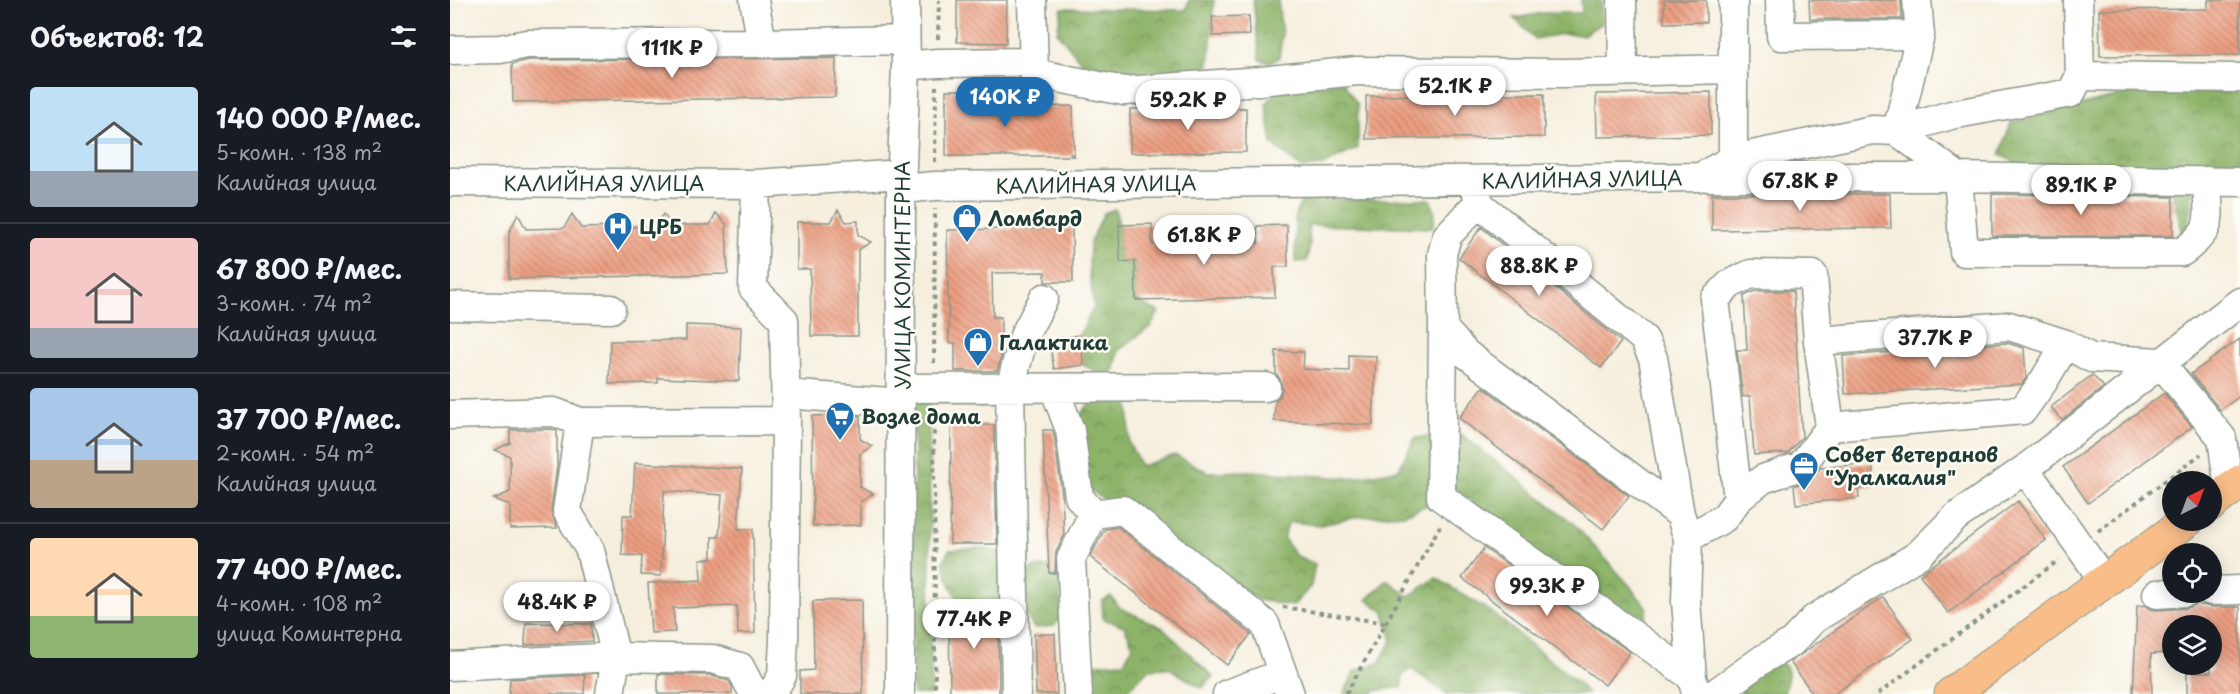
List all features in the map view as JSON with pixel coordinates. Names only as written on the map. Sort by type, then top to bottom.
[{"type":"highway","points":[[1951,694],[2173,531]]},
{"type":"street","points":[[754,0],[762,43]]},
{"type":"street","name":"УЛИЦА КОМИНТЕРНА","points":[[900,694],[905,0]]},
{"type":"street","points":[[1032,0],[1034,73],[1124,91],[1357,71],[1623,72],[1733,69]]},
{"type":"street","points":[[1622,0],[1623,72]]},
{"type":"street","points":[[1733,0],[1733,159]]},
{"type":"street","points":[[1780,0],[1781,36],[1920,35]]},
{"type":"street","points":[[1917,0],[1920,35],[1897,130],[1958,177],[1964,252],[2182,252],[2200,238],[2208,225],[2207,181]]},
{"type":"street","points":[[2078,0],[2080,76],[2240,78]]},
{"type":"street","points":[[450,51],[500,49],[527,44],[762,43],[906,53],[937,63],[1034,62]]},
{"type":"street","name":"КАЛИЙНАЯ УЛИЦА","points":[[450,182],[756,184],[902,182],[935,186],[1477,192],[1700,177],[1733,159],[1873,130],[1897,130],[1951,115],[2071,93],[2080,76]]},
{"type":"street","points":[[1700,177],[1958,177],[2240,182]]},
{"type":"street","points":[[756,184],[753,288],[784,320],[786,407],[784,640],[782,676],[771,694]]},
{"type":"street","points":[[1477,192],[1644,339],[1653,358],[1684,526],[1686,602],[1700,688],[1441,497],[1442,254],[1447,237],[1477,192]]},
{"type":"street","points":[[1443,328],[1465,353],[1684,526],[1724,518],[1738,499],[1763,479],[1802,466],[1830,427],[1818,341],[1813,275],[1750,274],[1730,284],[1715,299],[1738,499]]},
{"type":"street","points":[[1016,694],[1010,388],[1024,336],[1044,298]]},
{"type":"street","points":[[1700,688],[1763,659],[1791,643],[1814,619],[1918,555],[1956,517],[2025,469],[2240,302]]},
{"type":"street","points":[[450,306],[612,309]]},
{"type":"street","points":[[1818,341],[2009,326],[2066,344],[2091,358],[2160,362],[2222,438],[2227,492]]},
{"type":"street","points":[[1830,427],[2023,410],[2066,344]]},
{"type":"street","points":[[450,415],[554,412],[580,422],[786,407],[901,395],[934,387],[1266,387]]},
{"type":"street","points":[[1054,388],[1070,430],[1079,497],[1093,514]]},
{"type":"street","points":[[580,422],[567,511],[590,550],[616,657],[610,694]]},
{"type":"street","points":[[2025,469],[2104,581]]},
{"type":"street","points":[[1093,514],[1123,510],[1265,624],[1286,684],[1227,694]]},
{"type":"street","points":[[1078,694],[1071,559],[1093,514]]},
{"type":"street","points":[[2222,591],[2240,590]]},
{"type":"street","points":[[2157,594],[2162,594]]},
{"type":"street","points":[[450,666],[616,657],[712,659],[741,667],[754,694]]},
{"type":"path","points":[[935,694],[935,186],[939,0]]},
{"type":"path","points":[[1346,694],[1452,505]]},
{"type":"path","points":[[1281,607],[1386,623]]},
{"type":"green space","points":[[1189,0],[1214,0],[1209,65],[1196,73],[1157,78],[1082,63],[1057,32],[1062,8],[1186,10]]},
{"type":"green space","points":[[1253,0],[1278,0],[1282,35],[1279,58],[1269,63],[1260,60]]},
{"type":"green space","points":[[1581,0],[1601,0],[1602,23],[1583,35],[1562,34],[1535,39],[1514,18],[1544,13],[1582,13]]},
{"type":"green space","points":[[1342,81],[1358,105],[1358,148],[1322,166],[1302,168],[1272,144],[1266,104],[1277,91]]},
{"type":"green space","points":[[2146,89],[2240,93],[2240,164],[2192,165],[2191,211],[2182,234],[2173,192],[2035,184],[2015,162],[2000,155],[2011,123]]},
{"type":"green space","points":[[1430,199],[1435,212],[1433,228],[1308,225],[1310,244],[1307,261],[1295,262],[1295,215],[1302,200]]},
{"type":"green space","points":[[1115,209],[1119,225],[1120,262],[1135,261],[1136,300],[1159,312],[1151,326],[1119,350],[1114,372],[1098,373],[1084,365],[1079,335],[1094,307],[1089,271],[1090,242],[1104,213]]},
{"type":"green space","points":[[1117,396],[1129,406],[1129,443],[1141,466],[1175,455],[1208,472],[1250,471],[1349,478],[1398,470],[1415,438],[1460,433],[1573,523],[1647,608],[1645,622],[1639,627],[1597,602],[1432,470],[1432,503],[1405,514],[1358,517],[1321,525],[1289,522],[1283,537],[1295,555],[1315,564],[1311,586],[1293,606],[1258,600],[1084,485],[1074,425],[1091,401]]},
{"type":"green space","points":[[921,399],[929,404],[931,694],[913,694],[914,404]]},
{"type":"green space","points":[[980,548],[1005,553],[1005,594],[997,600],[961,603],[951,587],[943,562],[949,550]]},
{"type":"green space","points":[[1049,567],[1059,577],[1061,618],[1054,626],[1034,628],[1022,608],[1023,575],[1032,568]]},
{"type":"green space","points":[[1436,578],[1490,611],[1577,682],[1588,694],[1447,694],[1411,669],[1402,676],[1402,687],[1373,691],[1373,694],[1344,694],[1355,671],[1379,663],[1392,641],[1384,612],[1367,600],[1387,580],[1409,596]]},
{"type":"green space","points":[[1111,596],[1120,608],[1163,628],[1213,677],[1202,688],[1169,668],[1149,669],[1124,694],[1094,694],[1090,672],[1095,664],[1124,662],[1133,646],[1124,626],[1103,619],[1102,601]]},
{"type":"green space","points":[[1776,660],[1788,671],[1784,694],[1740,694],[1750,674]]},
{"type":"building","points":[[957,0],[1007,0],[1006,43],[957,42]]},
{"type":"building","points":[[1664,0],[1706,0],[1706,22],[1664,23]]},
{"type":"building","points":[[1809,0],[1901,0],[1902,19],[1810,19]]},
{"type":"building","points":[[2208,0],[2240,0],[2240,55],[2100,56],[2099,10],[2208,9]]},
{"type":"building","points":[[1249,16],[1250,35],[1213,36],[1212,17]]},
{"type":"building","points":[[836,58],[835,97],[513,102],[512,64],[529,60]]},
{"type":"building","points":[[946,90],[994,90],[994,107],[1073,106],[1074,154],[1071,154],[1074,156],[946,156]]},
{"type":"building","points":[[1711,92],[1711,135],[1597,137],[1596,94]]},
{"type":"building","points":[[1544,94],[1544,137],[1366,139],[1366,96]]},
{"type":"building","points":[[1246,108],[1246,152],[1130,153],[1130,109]]},
{"type":"building","points":[[1712,194],[1890,194],[1891,228],[1712,230]]},
{"type":"building","points":[[1992,194],[2173,197],[2173,236],[1992,236]]},
{"type":"building","points":[[838,210],[846,222],[858,221],[858,235],[871,242],[858,250],[858,336],[811,336],[810,269],[797,269],[797,222],[831,222]]},
{"type":"building","name":"ЦРБ","points":[[716,213],[726,224],[728,274],[509,279],[509,233],[518,214],[526,229],[564,228],[572,214],[581,228],[656,226],[663,214],[672,225],[710,225]]},
{"type":"building","points":[[1152,224],[1152,245],[1258,243],[1257,226],[1287,225],[1288,267],[1274,267],[1275,297],[1136,300],[1135,261],[1120,262],[1119,225]]},
{"type":"building","points":[[1481,227],[1621,342],[1601,368],[1459,258]]},
{"type":"building","points":[[1072,228],[1073,282],[1045,282],[1045,272],[992,273],[993,317],[1001,317],[1001,357],[997,371],[955,371],[955,343],[949,343],[947,230]]},
{"type":"building","points":[[1755,291],[1793,291],[1802,437],[1788,453],[1754,455],[1750,396],[1743,397],[1737,350],[1747,350],[1744,296]]},
{"type":"building","points":[[686,325],[741,327],[739,381],[658,378],[658,383],[609,384],[610,341],[686,340]]},
{"type":"building","points":[[1079,335],[1084,365],[1054,369],[1049,340]]},
{"type":"building","points":[[2240,339],[2240,396],[2220,410],[2191,374]]},
{"type":"building","points":[[2007,343],[2024,348],[2026,378],[2022,384],[1845,394],[1843,356]]},
{"type":"building","points":[[1276,351],[1304,352],[1303,369],[1349,371],[1349,355],[1376,356],[1373,425],[1274,421],[1275,401],[1280,396],[1282,388],[1276,374]]},
{"type":"building","points":[[2092,375],[2104,387],[2062,420],[2051,407]]},
{"type":"building","points":[[1483,387],[1629,496],[1603,529],[1459,418]]},
{"type":"building","points":[[2164,393],[2192,427],[2088,503],[2063,467]]},
{"type":"building","points":[[812,416],[860,416],[860,439],[872,446],[860,454],[860,487],[873,494],[861,502],[861,525],[813,526]]},
{"type":"building","points":[[951,425],[994,425],[997,544],[950,544]]},
{"type":"building","points":[[551,429],[557,431],[557,466],[551,509],[557,528],[510,529],[510,505],[494,499],[510,492],[510,456],[495,450],[510,443],[510,430]]},
{"type":"building","points":[[1043,430],[1052,430],[1054,434],[1062,495],[1064,536],[1056,552],[1055,573],[1049,573]]},
{"type":"building","points":[[635,463],[742,469],[738,529],[753,529],[755,633],[738,634],[737,606],[673,608],[675,632],[651,633],[648,583],[701,580],[700,559],[712,559],[712,537],[719,537],[722,495],[664,491],[661,576],[641,575],[642,556],[622,555],[623,515],[632,515]]},
{"type":"building","points":[[1872,463],[1875,486],[1858,488],[1859,498],[1796,504],[1794,486],[1807,481],[1820,468]]},
{"type":"building","points":[[2018,501],[2046,540],[1948,613],[1920,575]]},
{"type":"building","points":[[1118,527],[1251,634],[1227,665],[1090,557],[1105,529]]},
{"type":"building","points":[[1484,548],[1630,652],[1605,685],[1462,578]]},
{"type":"building","points":[[1883,597],[1913,639],[1834,694],[1813,694],[1790,662]]},
{"type":"building","points":[[862,600],[863,694],[800,694],[800,671],[814,670],[813,601]]},
{"type":"building","points":[[2197,604],[2212,607],[2240,607],[2240,694],[2187,694],[2187,675],[2222,675],[2222,615],[2162,615],[2162,653],[2151,654],[2152,694],[2133,694],[2137,606],[2146,605],[2150,609],[2158,610],[2187,608]]},
{"type":"building","points":[[949,607],[998,607],[999,694],[950,694]]},
{"type":"building","points":[[526,623],[591,624],[592,641],[525,645]]},
{"type":"building","points":[[1034,634],[1055,634],[1057,694],[1036,694]]},
{"type":"building","points":[[658,674],[710,675],[729,681],[732,694],[658,694]]},
{"type":"building","points":[[585,675],[584,694],[509,694],[510,679]]},
{"type":"place","name":"Ломбард","points":[[967,244]]},
{"type":"place","name":"ЦРБ","points":[[618,252]]},
{"type":"place","name":"Галактика","points":[[978,368]]},
{"type":"place","name":"Возле дома","points":[[840,442]]},
{"type":"place","name":"Совет ветеранов \"Уралкалия\"","points":[[1804,492]]}]
